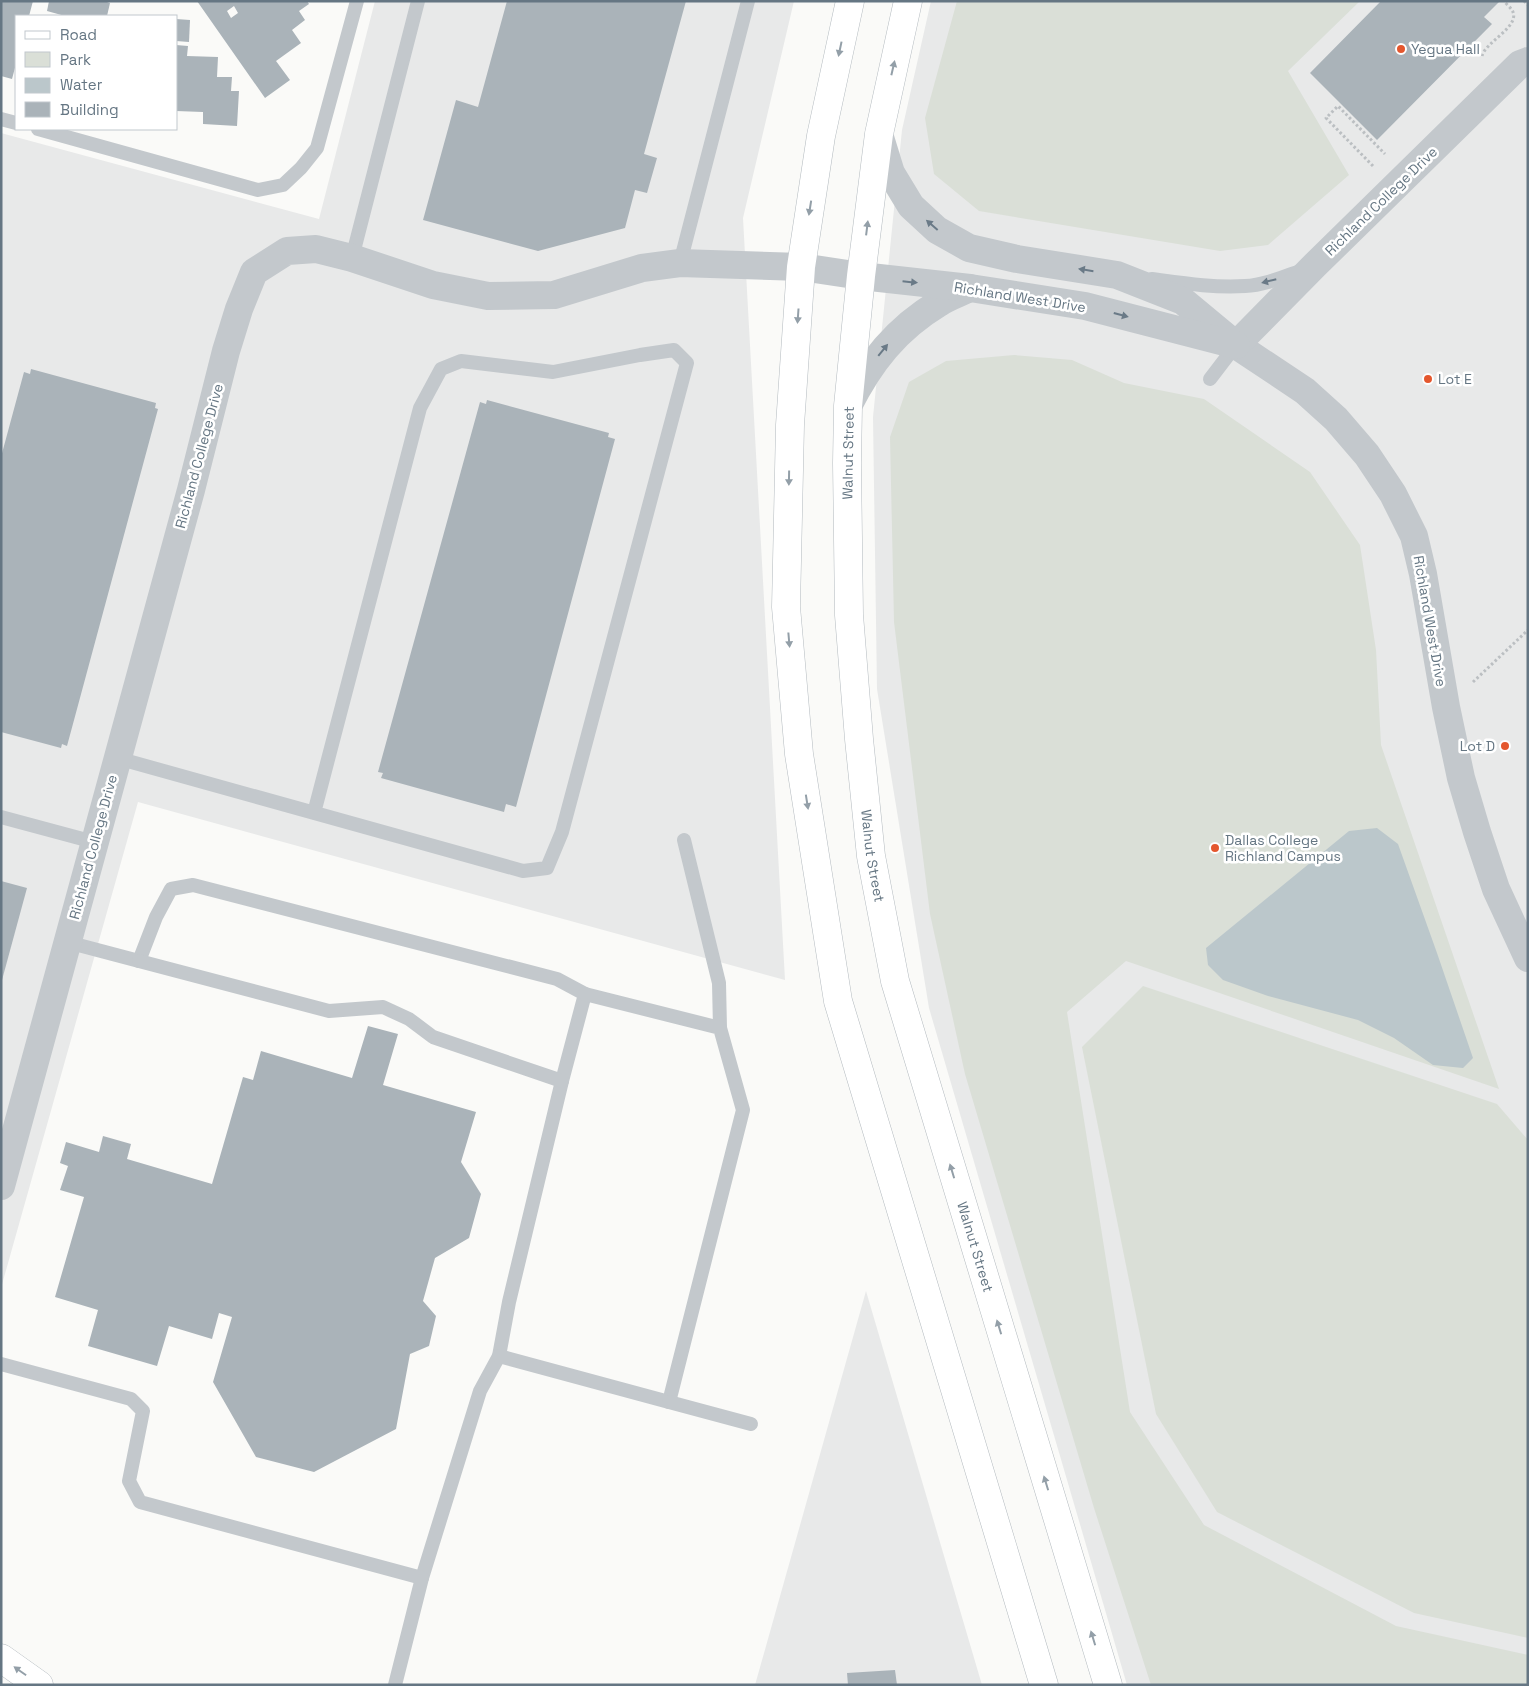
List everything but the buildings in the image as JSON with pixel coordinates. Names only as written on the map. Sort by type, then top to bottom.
[{"type":"main road","points":[[850,1],[820,136],[801,267],[790,425],[786,607],[799,754],[838,1001],[1044,1685]]},
{"type":"main road","name":"Walnut Street","points":[[908,1],[879,134],[861,276],[848,406],[849,615],[871,856],[895,980],[1108,1685]]},
{"type":"main road","points":[[1,1658],[39,1685]]},
{"type":"street","name":"Richland College Drive","points":[[1236,345],[1520,64],[1528,61]]},
{"type":"street","name":"Richland West Drive","points":[[879,134],[890,173],[911,206],[937,230],[969,248],[1017,259],[1117,275],[1183,301],[1236,345],[1305,391],[1336,418],[1367,455],[1393,494],[1414,536],[1423,574],[1446,707],[1461,778],[1496,889],[1528,958]]},
{"type":"street","name":"Richland College Drive","points":[[1,1186],[7,1143],[67,942],[191,490],[226,351],[239,309],[254,272],[287,251],[316,249],[352,258],[433,285],[488,296],[554,295],[642,268],[680,263],[801,267]]},
{"type":"street","name":"Richland West Drive","points":[[801,267],[861,276],[970,288],[1085,306],[1236,345]]},
{"type":"street","points":[[848,406],[872,364],[893,338],[939,302],[970,288]]},
{"type":"lane","points":[[42,130],[258,190],[283,185],[301,168],[317,148],[357,1]]},
{"type":"lane","points":[[352,258],[418,1]]},
{"type":"lane","points":[[680,263],[748,1]]},
{"type":"lane","points":[[1,119],[15,123]]},
{"type":"lane","points":[[1117,275],[1199,284],[1245,286],[1272,281],[1315,265]]},
{"type":"lane","points":[[1210,379],[1236,345]]},
{"type":"lane","points":[[117,758],[314,813],[523,871],[547,868],[562,832],[687,363],[674,350],[553,372],[461,361],[441,369],[420,408],[314,813]]},
{"type":"lane","points":[[1,817],[94,842]]},
{"type":"lane","points":[[668,1402],[743,1110],[720,1028],[719,983],[684,840]]},
{"type":"lane","points":[[140,961],[156,917],[171,889],[193,885],[557,979],[584,994],[720,1028]]},
{"type":"lane","points":[[67,942],[329,1011],[383,1007],[409,1019],[433,1037],[562,1081]]},
{"type":"lane","points":[[395,1685],[422,1578],[480,1391],[499,1356],[509,1302],[584,994]]},
{"type":"lane","points":[[499,1356],[751,1424]]},
{"type":"lane","points":[[1,1364],[131,1398],[143,1411],[129,1481],[140,1502],[422,1578]]},
{"type":"path","points":[[1484,61],[1481,55],[1484,50],[1512,24],[1514,16],[1512,10],[1504,1]]},
{"type":"path","points":[[1524,1],[1528,5]]},
{"type":"path","points":[[1378,171],[1326,118],[1338,106],[1390,160]]},
{"type":"path","points":[[1468,687],[1528,630]]},
{"type":"shaded area","points":[[375,1],[794,1],[743,218],[785,980],[138,802],[1,1288],[1,133],[319,219]]},
{"type":"shaded area","name":"Dallas College Richland Campus","points":[[931,1],[1528,1],[1528,1685],[1127,1685],[929,1008],[877,689],[873,417],[902,130]]},
{"type":"shaded area","points":[[866,1291],[982,1685],[755,1685]]},
{"type":"green space","points":[[957,1],[1360,1],[1288,71],[1349,175],[1268,245],[1220,251],[979,211],[934,174],[925,118]]},
{"type":"green space","points":[[1014,355],[1072,360],[1124,383],[1204,399],[1310,472],[1360,545],[1376,650],[1381,745],[1499,1089],[1126,961],[1067,1012],[1130,1412],[1204,1525],[1396,1626],[1528,1655],[1528,1685],[1151,1685],[1094,1508],[965,1074],[930,914],[894,622],[890,437],[909,382],[946,361]]},
{"type":"green space","points":[[1143,986],[1497,1104],[1528,1140],[1528,1638],[1414,1613],[1217,1512],[1156,1414],[1082,1047]]},
{"type":"water","points":[[1377,828],[1398,844],[1473,1058],[1463,1068],[1433,1065],[1394,1038],[1358,1020],[1268,996],[1223,980],[1208,965],[1206,948],[1349,831]]},
{"type":"place","name":"Yegua Hall","points":[[1401,49]]},
{"type":"place","name":"Lot E","points":[[1428,379]]},
{"type":"place","name":"Lot D","points":[[1505,746]]},
{"type":"place","name":"Dallas College Richland Campus","points":[[1215,848]]}]
